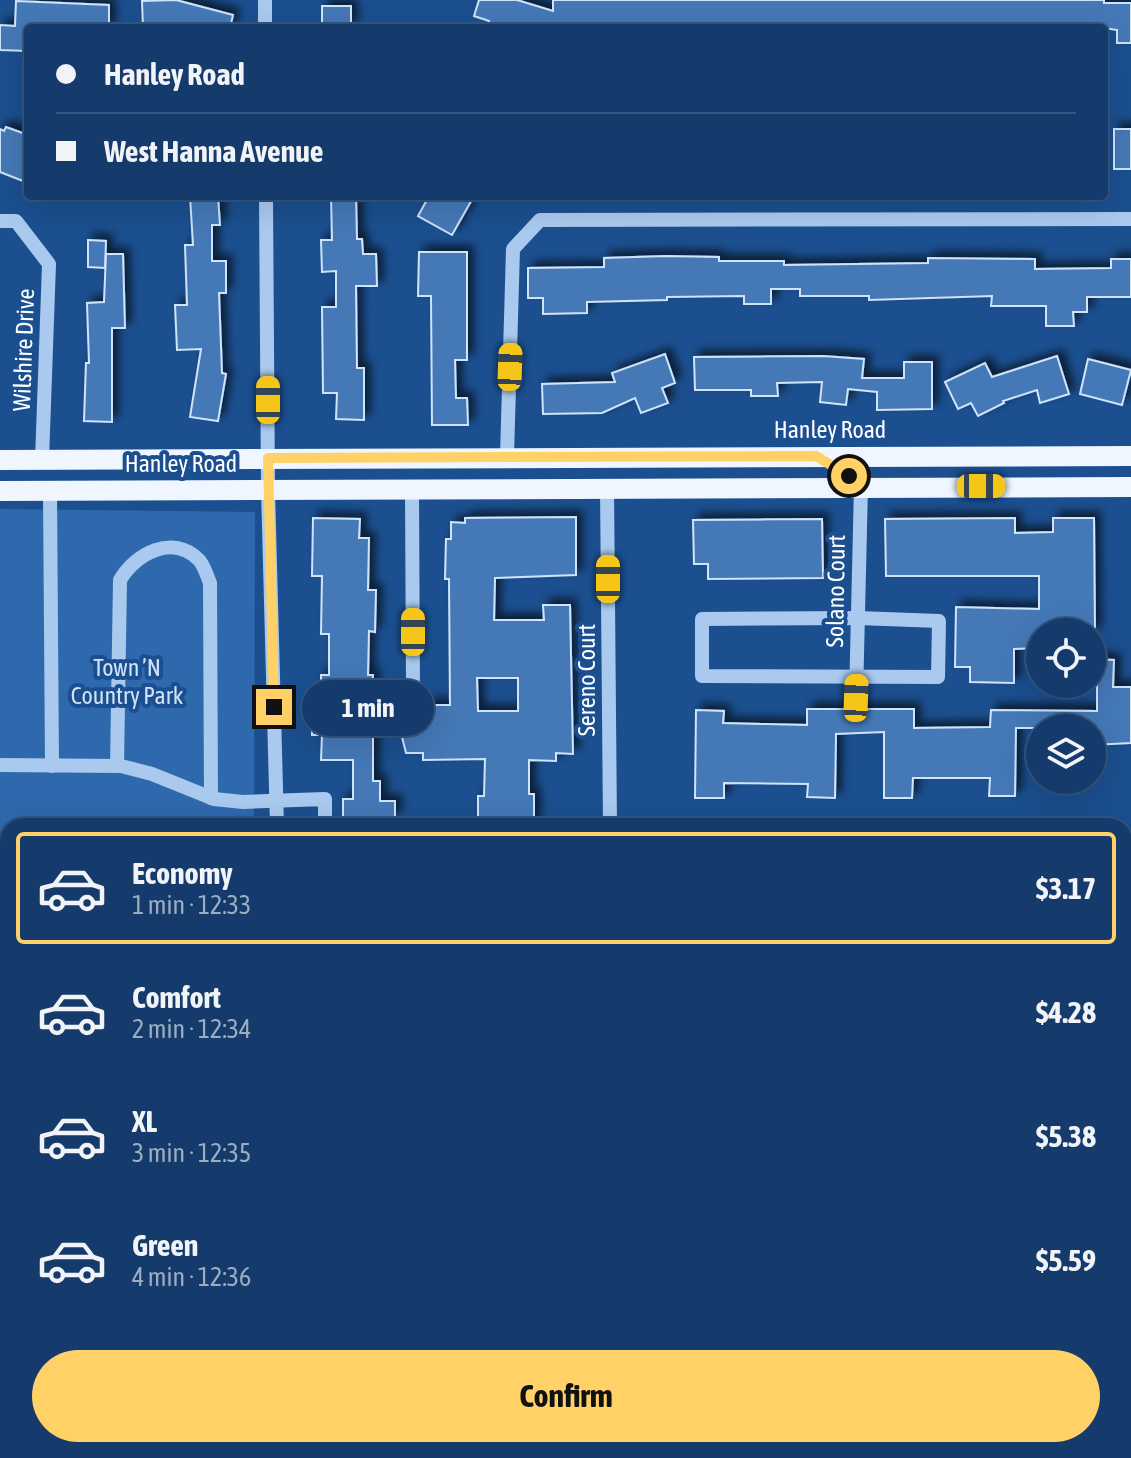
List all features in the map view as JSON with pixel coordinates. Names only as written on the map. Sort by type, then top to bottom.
[{"type":"main road","points":[[816,456],[861,486],[888,470],[939,457]]},
{"type":"main road","name":"Hanley Road","points":[[0,460],[1131,456]]},
{"type":"main road","name":"Hanley Road","points":[[0,491],[607,486],[1131,487]]},
{"type":"street","points":[[265,0],[265,24]]},
{"type":"street","points":[[266,200],[268,490],[277,818]]},
{"type":"street","points":[[507,456],[513,249],[540,220],[1131,219]]},
{"type":"street","name":"Wilshire Drive","points":[[0,221],[16,221],[49,264],[42,460]]},
{"type":"street","name":"Sereno Court","points":[[607,486],[610,818]]},
{"type":"street","name":"Solano Court","points":[[856,698],[861,486]]},
{"type":"street","points":[[412,489],[413,689]]},
{"type":"street","points":[[50,491],[52,766]]},
{"type":"street","points":[[117,766],[120,580],[131,561],[152,550],[178,549],[199,560],[210,583],[211,798]]},
{"type":"street","points":[[858,618],[939,621],[938,677],[702,676],[702,619],[858,618]]},
{"type":"street","points":[[0,765],[117,766],[152,774],[211,798],[243,802],[325,799],[325,818]]},
{"type":"green space","name":"Town ’N Country Park","points":[[0,509],[255,512],[254,818],[0,818]]},
{"type":"building","points":[[176,0],[233,15],[231,24],[143,24],[142,1]]},
{"type":"building","points":[[479,0],[517,0],[553,11],[553,0],[1104,0],[1104,3],[1131,3],[1131,43],[1117,43],[1117,30],[1108,29],[1108,24],[488,24],[489,21],[474,16]]},
{"type":"building","points":[[16,1],[109,5],[109,24],[24,24],[24,51],[0,50],[0,25],[15,26]]},
{"type":"building","points":[[322,6],[351,6],[351,24],[322,24]]},
{"type":"building","points":[[6,127],[24,134],[24,181],[0,172],[0,129],[4,131]]},
{"type":"building","points":[[1114,129],[1131,129],[1131,169],[1114,169]]},
{"type":"building","points":[[190,200],[218,200],[220,225],[212,225],[212,261],[226,261],[226,293],[219,293],[222,373],[226,374],[218,421],[190,417],[201,349],[177,350],[175,305],[187,305],[185,245],[193,245]]},
{"type":"building","points":[[331,200],[356,200],[357,239],[362,239],[363,254],[376,254],[377,286],[356,286],[357,368],[364,368],[364,420],[336,419],[337,393],[323,393],[322,307],[336,307],[336,271],[322,272],[321,240],[332,240]]},
{"type":"building","points":[[427,200],[472,200],[452,235],[418,216]]},
{"type":"building","points":[[88,240],[106,241],[105,268],[88,267]]},
{"type":"building","points":[[419,252],[467,252],[467,360],[455,360],[456,398],[467,398],[468,425],[432,425],[431,296],[418,296]]},
{"type":"building","points":[[106,254],[123,254],[125,328],[112,328],[112,422],[84,421],[86,363],[89,363],[87,303],[104,302]]},
{"type":"building","points":[[719,257],[719,261],[784,261],[784,265],[928,263],[928,258],[1035,259],[1035,269],[1111,268],[1111,259],[1131,259],[1131,297],[1087,297],[1087,312],[1073,312],[1074,326],[1046,326],[1046,306],[991,306],[992,296],[869,300],[869,296],[800,296],[800,289],[771,289],[771,304],[744,304],[744,296],[667,297],[667,300],[587,302],[587,313],[543,314],[543,298],[528,298],[528,268],[604,267],[604,258]]},
{"type":"building","points":[[665,354],[675,383],[662,388],[668,403],[641,413],[635,398],[602,413],[543,414],[542,384],[615,382],[612,373]]},
{"type":"building","points":[[823,356],[864,359],[862,378],[904,378],[904,362],[932,362],[932,409],[877,410],[877,392],[848,389],[846,405],[820,402],[822,382],[777,383],[778,396],[751,396],[751,390],[695,390],[694,357]]},
{"type":"building","points":[[1057,356],[1069,394],[1040,403],[1037,390],[1003,401],[978,416],[971,403],[958,409],[945,382],[985,363],[992,377]]},
{"type":"building","points":[[1088,359],[1131,370],[1122,405],[1080,394]]},
{"type":"building","points":[[576,517],[576,575],[495,578],[494,620],[544,620],[543,605],[570,605],[573,754],[556,753],[556,761],[529,760],[529,794],[534,794],[534,818],[478,818],[478,796],[484,796],[485,759],[423,760],[423,753],[406,753],[401,733],[373,732],[373,781],[380,781],[380,801],[395,801],[395,817],[343,818],[343,799],[353,799],[353,760],[321,760],[322,735],[312,735],[312,703],[321,702],[321,675],[329,675],[329,634],[321,634],[322,576],[312,576],[313,518],[360,519],[359,538],[369,538],[368,590],[376,590],[375,632],[369,631],[368,675],[373,675],[372,701],[382,701],[382,712],[423,711],[423,705],[450,705],[446,539],[451,539],[451,522],[465,523],[465,518]],"holes":[[[477,678],[518,678],[518,711],[478,711]]]},
{"type":"building","points":[[1015,518],[1015,533],[1053,532],[1053,518],[1094,518],[1095,618],[1026,618],[1026,649],[1014,649],[1014,683],[970,682],[970,667],[955,667],[956,607],[1039,609],[1039,576],[886,576],[885,519]]},
{"type":"building","points":[[822,519],[823,578],[708,579],[708,564],[694,564],[693,520]]},
{"type":"building","points":[[1106,660],[1114,660],[1113,687],[1131,687],[1131,743],[1106,744],[1106,714],[1026,714],[1026,728],[1016,728],[1015,796],[989,796],[990,778],[913,778],[912,798],[884,798],[884,732],[836,734],[835,798],[807,797],[808,784],[724,783],[724,798],[695,798],[696,710],[724,711],[723,723],[807,725],[807,709],[914,709],[914,728],[990,727],[991,710],[1097,711],[1097,698],[1106,698]]},
{"type":"route","points":[[274,707],[268,458],[816,456],[849,476]]}]
